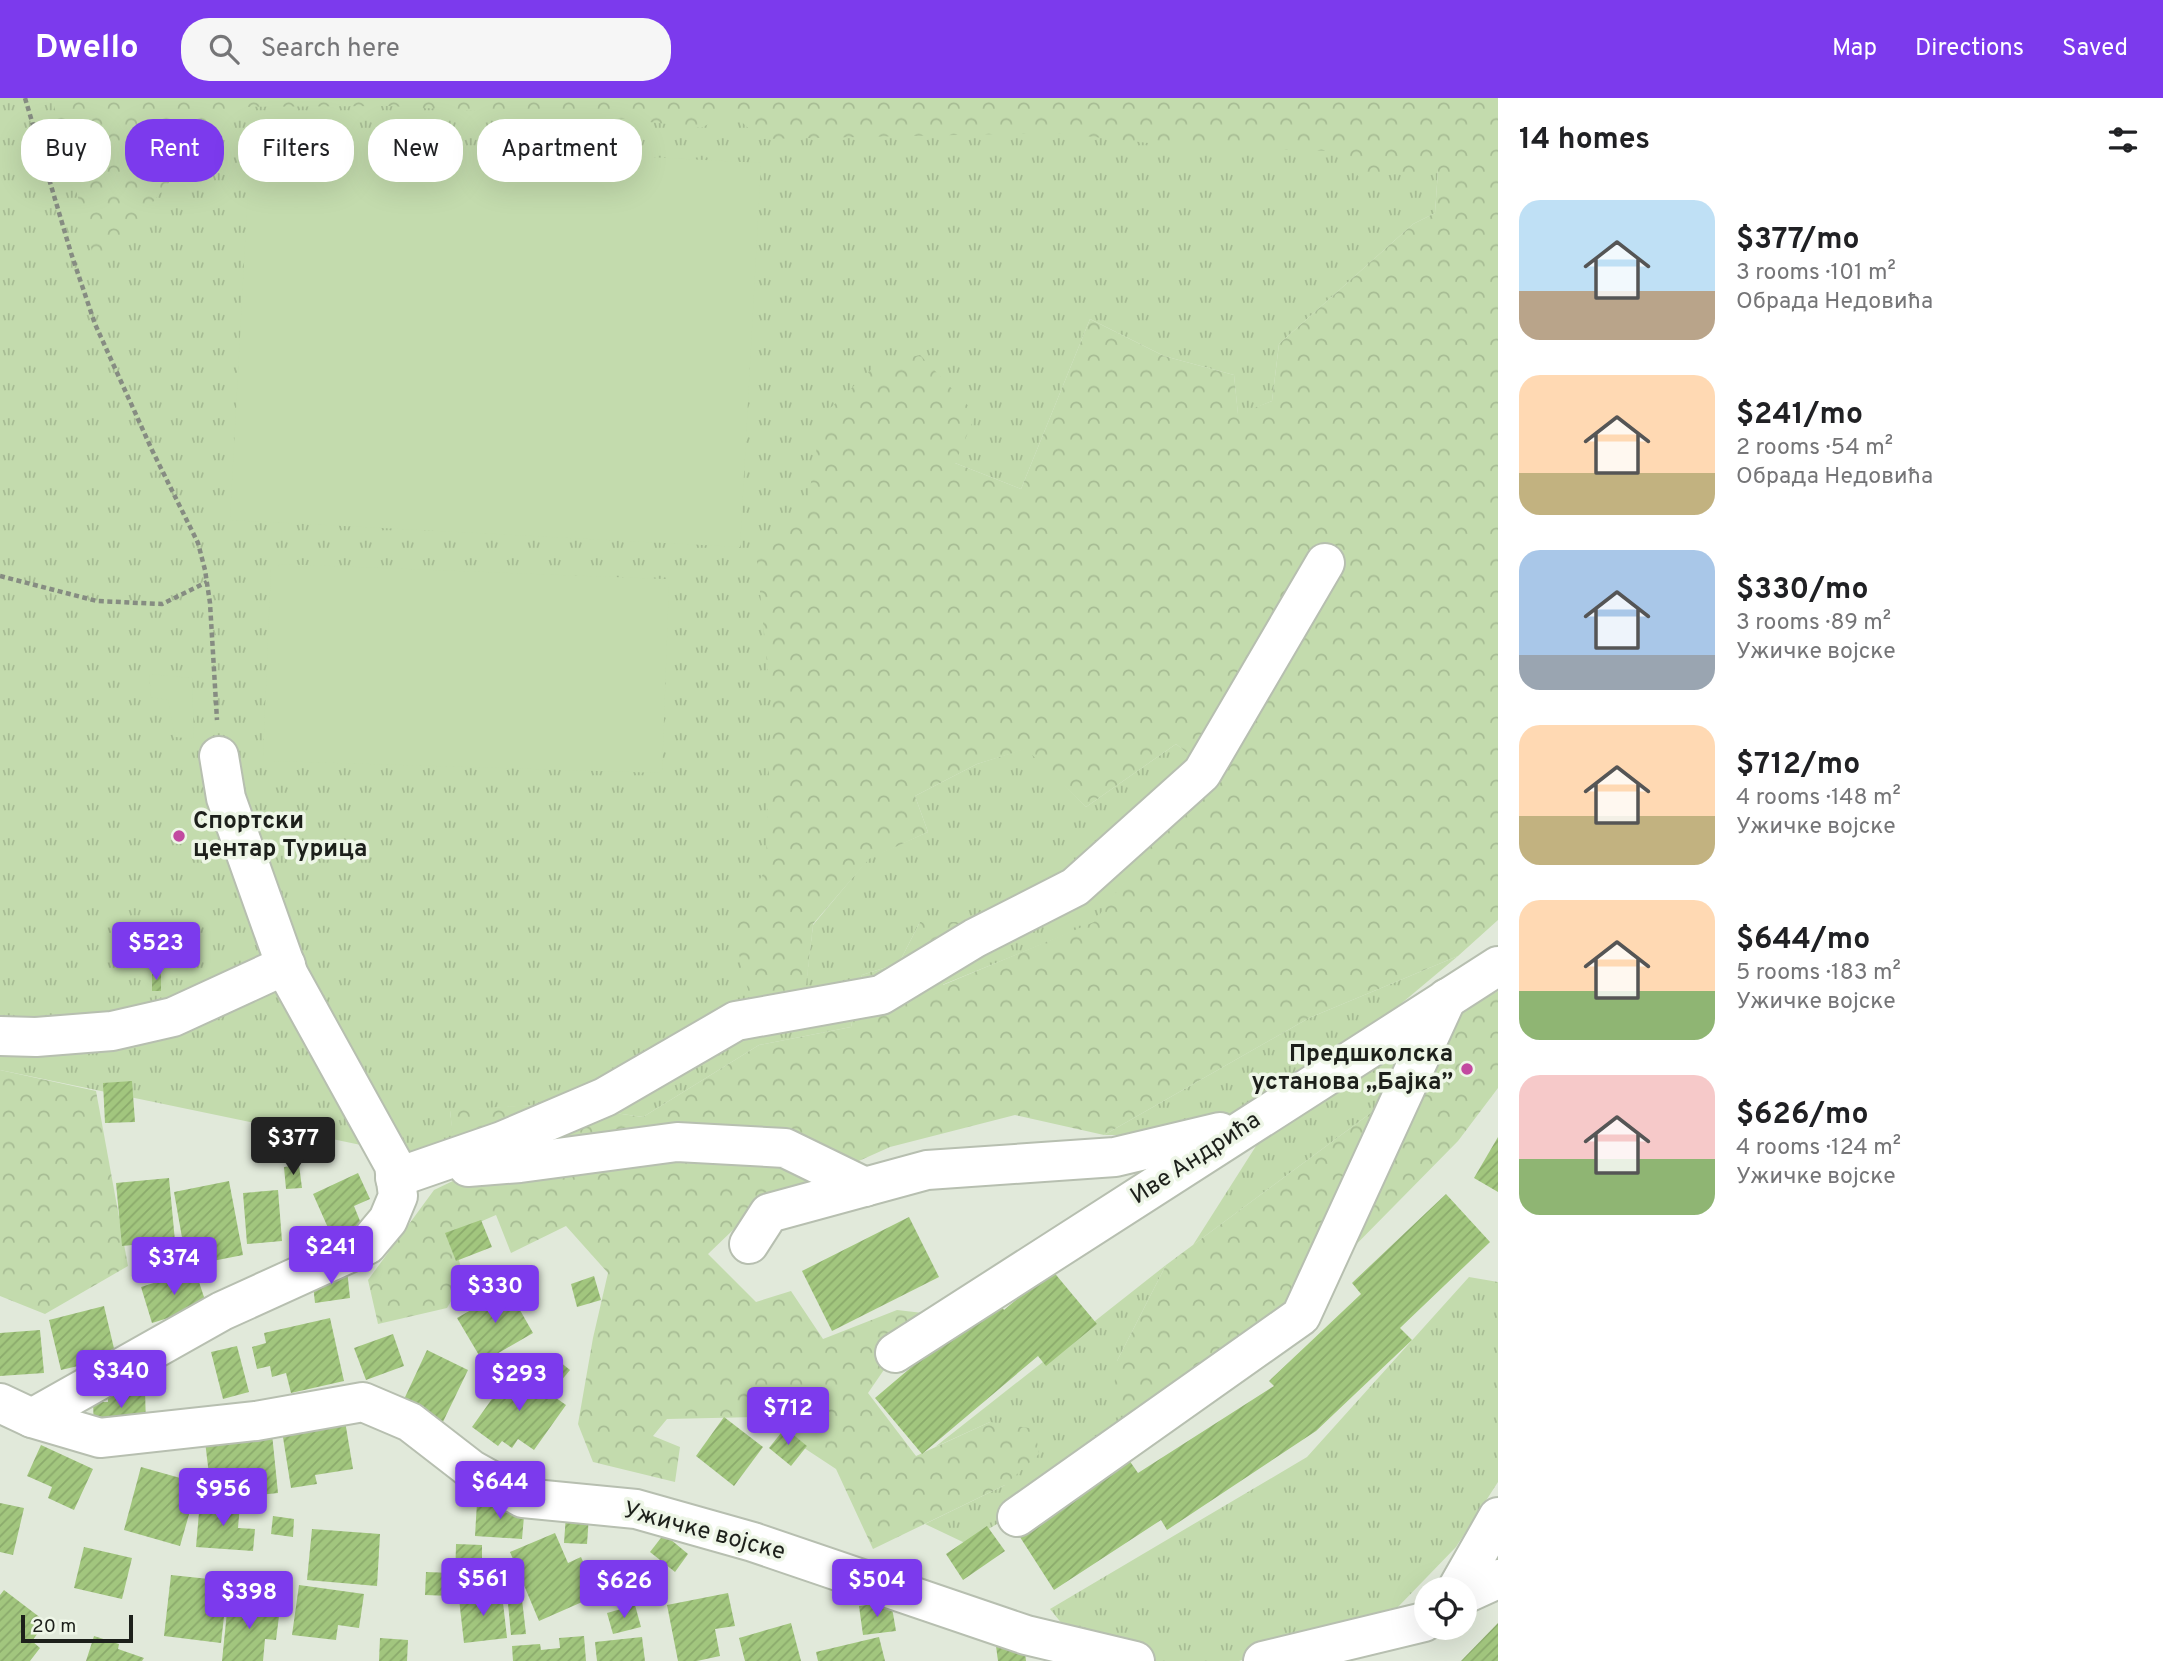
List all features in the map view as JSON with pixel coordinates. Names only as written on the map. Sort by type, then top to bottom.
[{"type":"street","points":[[395,1178],[502,1141],[605,1097],[736,1021],[881,995],[975,938],[1075,887],[1202,773],[1325,563]]},
{"type":"street","points":[[16,1410],[367,1245],[387,1220],[398,1196],[394,1166],[287,970],[226,798],[219,756]]},
{"type":"street","name":"Иве Андрића","points":[[895,1353],[1498,966]]},
{"type":"street","points":[[0,1036],[36,1037],[112,1031],[173,1017],[287,970]]},
{"type":"street","points":[[1017,1517],[1301,1316],[1447,998]]},
{"type":"street","points":[[749,1244],[769,1213],[927,1171],[1115,1157],[1250,1125]]},
{"type":"street","points":[[395,1178],[417,1171],[520,1163],[677,1142],[785,1148],[865,1187]]},
{"type":"street","name":"Ужичке војске","points":[[16,1410],[100,1438],[256,1421],[363,1402],[410,1422],[472,1470],[523,1498],[636,1509],[753,1542],[1026,1635],[1135,1661]]},
{"type":"street","points":[[1464,1577],[1498,1517]]},
{"type":"street","points":[[1477,1589],[1498,1579]]},
{"type":"street","points":[[1263,1661],[1414,1624]]},
{"type":"street","points":[[1388,1661],[1414,1633]]},
{"type":"path","points":[[25,98],[95,324],[198,543],[207,582],[213,637],[219,756]]},
{"type":"path","points":[[0,576],[97,601],[162,604],[207,582]]},
{"type":"green space","points":[[0,98],[1424,98],[1438,170],[1435,213],[1413,224],[1279,344],[1272,401],[1238,415],[1234,375],[1164,356],[1090,319],[1021,489],[955,463],[871,403],[804,1002],[813,925],[869,858],[928,832],[915,796],[977,764],[1027,748],[1086,807],[1176,744],[1209,770],[1094,923],[942,985],[961,922],[920,922],[899,963],[862,975],[851,1027],[759,1045],[643,1117],[551,1104],[450,1111],[457,1165],[0,1070]]},
{"type":"green space","points":[[52,98],[1090,98],[1102,101],[1106,98],[1498,98],[1498,920],[1458,956],[1309,1018],[1104,1135],[1015,1115],[890,1147],[758,1206],[708,1254],[756,1302],[791,1291],[823,1339],[897,1310],[923,1313],[868,1393],[916,1456],[990,1422],[1035,1429],[1039,1454],[1005,1485],[873,1549],[836,1469],[757,1417],[667,1419],[653,1436],[680,1447],[675,1482],[593,1462],[578,1424],[608,1273],[566,1226],[511,1253],[496,1215],[452,1234],[464,1279],[447,1308],[378,1324],[368,1280],[434,1190],[457,1179],[450,1110],[551,1104],[643,1117],[759,1045],[851,1027],[862,975],[899,963],[920,922],[961,922],[943,985],[1094,922],[1208,770],[1176,744],[1086,807],[1026,749],[977,764],[915,796],[928,832],[869,859],[813,924],[804,1002],[755,1018],[732,926],[766,869],[771,703],[756,551],[805,519],[822,416],[876,365],[920,355],[976,414],[955,463],[1021,489],[1090,319],[1164,356],[1234,375],[1238,414],[1272,401],[1279,344],[1413,224],[1435,213],[1438,170],[1360,178],[1335,151],[1176,146],[1057,133],[760,139],[731,112],[701,128],[642,119],[389,106],[231,107],[221,119],[125,119],[125,182],[169,182],[97,270],[74,182],[111,182],[111,119],[57,119]]},
{"type":"green space","points":[[354,141],[368,142],[368,182],[463,182],[463,147],[477,148],[477,182],[642,182],[642,157],[761,163],[740,547],[230,520],[248,182],[354,182]]},
{"type":"green space","points":[[279,564],[666,579],[666,584],[669,584],[662,773],[271,761],[271,757],[263,757],[271,568],[278,568]]},
{"type":"green space","points":[[149,674],[192,678],[194,739],[175,737],[168,700],[151,697]]},
{"type":"green space","points":[[1458,956],[1378,1023],[1232,1115],[1154,1135],[1104,1135],[1309,1018]]},
{"type":"green space","name":"Предшколска установа „Бајка”","points":[[1498,991],[1498,1088],[1458,1141],[1332,1269],[1373,1200],[1464,1010]]},
{"type":"green space","points":[[1422,1031],[1387,1101],[1193,1245],[1263,1135]]},
{"type":"green space","points":[[0,1070],[96,1091],[128,1266],[45,1314],[0,1296]]},
{"type":"green space","points":[[1387,1101],[1295,1307],[1142,1415],[1113,1397],[1117,1361],[1166,1265]]},
{"type":"green space","points":[[1166,1265],[1117,1361],[1142,1415],[1007,1518],[965,1543],[925,1524],[1005,1485],[990,1422],[935,1447]]},
{"type":"green space","points":[[1469,1277],[1498,1282],[1498,1482],[1456,1547],[1427,1577],[1414,1577],[1414,1590],[1397,1608],[1239,1661],[1092,1661],[1050,1609],[1307,1457]]},
{"type":"building","points":[[152,974],[161,974],[161,991],[152,991]]},
{"type":"building","points":[[132,1081],[135,1122],[105,1123],[103,1083]]},
{"type":"building","points":[[315,1123],[321,1152],[284,1160],[277,1132]]},
{"type":"building","points":[[1498,1137],[1498,1192],[1474,1178]]},
{"type":"building","points":[[299,1165],[302,1188],[286,1189],[284,1167]]},
{"type":"building","points":[[358,1173],[370,1199],[354,1206],[362,1226],[333,1239],[313,1194]]},
{"type":"building","points":[[169,1178],[175,1241],[122,1246],[116,1183]]},
{"type":"building","points":[[229,1181],[243,1255],[187,1266],[174,1192]]},
{"type":"building","points":[[278,1190],[282,1241],[247,1244],[243,1193]]},
{"type":"building","points":[[1446,1194],[1490,1242],[1400,1328],[1412,1340],[1316,1431],[1167,1530],[1161,1520],[1054,1590],[1018,1534],[1129,1460],[1138,1473],[1274,1386],[1269,1381],[1361,1294],[1352,1283]]},
{"type":"building","points":[[909,1217],[939,1277],[832,1331],[802,1271]]},
{"type":"building","points":[[481,1220],[492,1247],[456,1261],[445,1233]]},
{"type":"building","points":[[195,1270],[207,1306],[152,1323],[141,1287]]},
{"type":"building","points":[[347,1270],[350,1298],[315,1303],[312,1275]]},
{"type":"building","points":[[1052,1270],[1097,1324],[1046,1366],[1038,1356],[922,1454],[875,1398],[994,1297],[1004,1310]]},
{"type":"building","points":[[594,1276],[601,1300],[577,1307],[571,1284]]},
{"type":"building","points":[[508,1289],[533,1333],[483,1362],[457,1318]]},
{"type":"building","points":[[104,1306],[116,1357],[61,1370],[49,1320]]},
{"type":"building","points":[[330,1318],[344,1381],[291,1393],[286,1373],[272,1377],[270,1366],[257,1369],[252,1347],[266,1343],[264,1333]]},
{"type":"building","points":[[40,1330],[44,1373],[0,1376],[0,1333]]},
{"type":"building","points":[[393,1334],[404,1366],[366,1380],[354,1348]]},
{"type":"building","points":[[237,1346],[249,1392],[223,1399],[211,1352]]},
{"type":"building","points":[[427,1350],[468,1370],[440,1428],[400,1408]]},
{"type":"building","points":[[549,1353],[570,1370],[555,1388],[534,1371]]},
{"type":"building","points":[[514,1368],[566,1405],[534,1450],[518,1439],[512,1448],[502,1441],[498,1446],[472,1427]]},
{"type":"building","points":[[145,1389],[146,1427],[94,1429],[93,1402],[108,1402],[108,1391]]},
{"type":"building","points":[[724,1417],[763,1447],[734,1486],[696,1456]]},
{"type":"building","points":[[345,1421],[353,1469],[315,1475],[317,1484],[291,1488],[282,1431]]},
{"type":"building","points":[[785,1428],[807,1446],[791,1466],[769,1448]]},
{"type":"building","points":[[272,1434],[278,1493],[212,1500],[205,1441]]},
{"type":"building","points":[[41,1445],[93,1469],[74,1510],[48,1498],[52,1487],[27,1476]]},
{"type":"building","points":[[141,1467],[198,1483],[180,1546],[124,1530]]},
{"type":"building","points":[[200,1501],[240,1504],[238,1528],[255,1529],[253,1551],[196,1547]]},
{"type":"building","points":[[0,1503],[24,1508],[13,1555],[0,1552]]},
{"type":"building","points":[[477,1503],[525,1505],[522,1539],[475,1536]]},
{"type":"building","points":[[566,1515],[589,1516],[587,1544],[564,1543]]},
{"type":"building","points":[[273,1516],[294,1519],[293,1537],[271,1534]]},
{"type":"building","points":[[987,1526],[1005,1551],[963,1580],[946,1554]]},
{"type":"building","points":[[312,1529],[380,1534],[377,1586],[307,1580]]},
{"type":"building","points":[[555,1533],[568,1563],[581,1557],[598,1595],[539,1621],[510,1552]]},
{"type":"building","points":[[664,1534],[688,1554],[675,1572],[650,1552]]},
{"type":"building","points":[[456,1544],[482,1545],[482,1586],[455,1585]]},
{"type":"building","points":[[84,1547],[132,1558],[122,1599],[74,1588]]},
{"type":"building","points":[[426,1572],[452,1573],[451,1596],[425,1595]]},
{"type":"building","points":[[171,1575],[228,1581],[221,1643],[164,1636]]},
{"type":"building","points":[[299,1585],[364,1594],[359,1628],[338,1625],[336,1640],[292,1635]]},
{"type":"building","points":[[4,1590],[46,1622],[32,1641],[40,1648],[30,1661],[0,1661],[0,1595]]},
{"type":"building","points":[[521,1591],[526,1634],[511,1635],[507,1593]]},
{"type":"building","points":[[728,1593],[735,1626],[715,1629],[720,1656],[697,1661],[678,1661],[667,1605]]},
{"type":"building","points":[[502,1594],[507,1638],[464,1643],[459,1599]]},
{"type":"building","points":[[228,1602],[280,1608],[276,1640],[265,1639],[263,1661],[222,1661]]},
{"type":"building","points":[[891,1602],[896,1631],[863,1635],[859,1606]]},
{"type":"building","points":[[635,1605],[641,1627],[613,1634],[607,1613]]},
{"type":"building","points":[[791,1623],[801,1661],[745,1661],[739,1638]]},
{"type":"building","points":[[1498,1623],[1498,1661],[1461,1661]]},
{"type":"building","points":[[94,1636],[119,1644],[118,1649],[144,1658],[142,1661],[86,1661]]},
{"type":"building","points":[[584,1636],[586,1661],[513,1661],[512,1646],[540,1644],[541,1650],[560,1648],[559,1638]]},
{"type":"building","points":[[642,1637],[645,1661],[597,1661],[595,1642]]},
{"type":"building","points":[[879,1637],[885,1661],[818,1661],[816,1652]]},
{"type":"building","points":[[380,1638],[408,1640],[407,1661],[379,1661]]},
{"type":"building","points":[[1024,1643],[1026,1661],[998,1661],[996,1646]]},
{"type":"place","name":"Спортски центар Турица","points":[[179,836]]},
{"type":"place","name":"Предшколска установа „Бајка”","points":[[1467,1069]]}]
